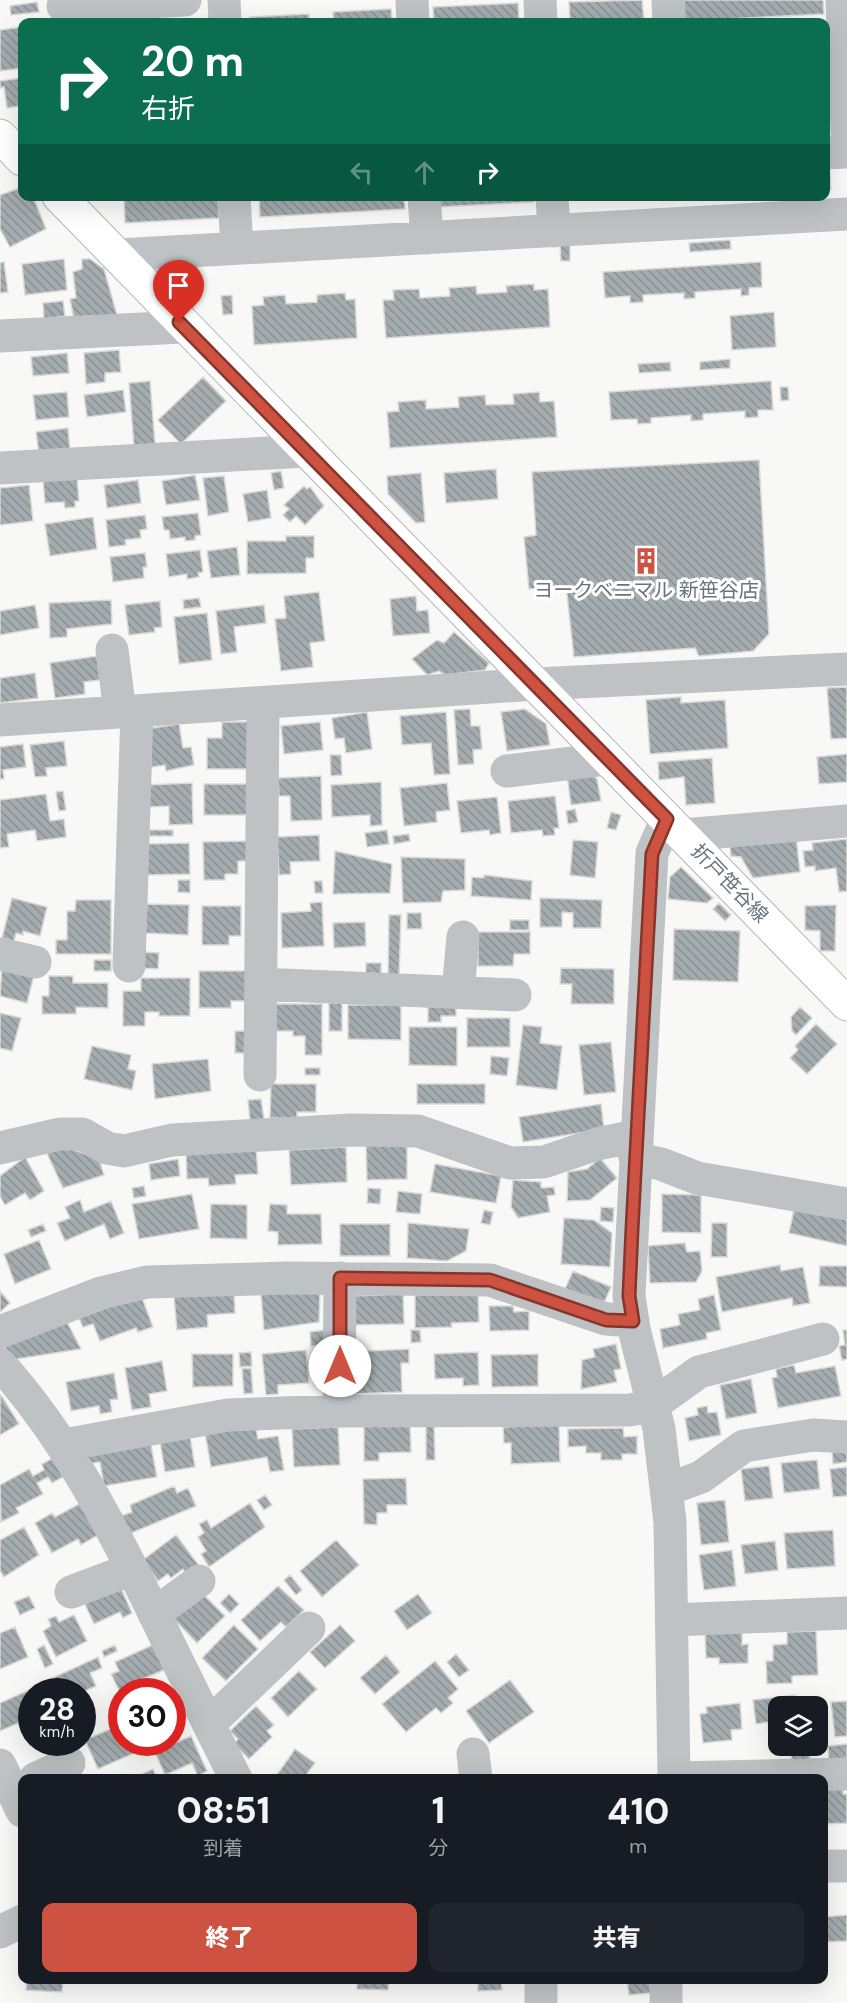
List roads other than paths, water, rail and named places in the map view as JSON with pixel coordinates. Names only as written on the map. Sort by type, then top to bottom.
[{"type":"main road","points":[[0,136],[18,155]]},
{"type":"main road","name":"折戸笹谷線","points":[[64,201],[183,327],[536,684],[606,759],[847,1004]]},
{"type":"street","points":[[63,10],[185,0]]},
{"type":"street","points":[[224,0],[225,18]]},
{"type":"street","points":[[412,0],[413,18]]},
{"type":"street","points":[[540,0],[542,18]]},
{"type":"street","points":[[668,0],[669,18]]},
{"type":"street","points":[[842,0],[838,34],[839,92],[847,132]]},
{"type":"street","points":[[830,153],[847,152]]},
{"type":"street","points":[[234,201],[237,248]]},
{"type":"street","points":[[424,201],[426,238]]},
{"type":"street","points":[[552,201],[554,231]]},
{"type":"street","points":[[117,255],[554,231],[680,210],[847,214]]},
{"type":"street","points":[[0,336],[183,327]]},
{"type":"street","points":[[0,468],[306,451]]},
{"type":"street","points":[[112,650],[128,712],[129,966]]},
{"type":"street","points":[[0,720],[536,684],[847,669]]},
{"type":"street","points":[[260,1075],[263,703]]},
{"type":"street","points":[[507,771],[606,759]]},
{"type":"street","points":[[674,1774],[670,1522],[659,1429],[629,1296],[652,854],[675,827],[847,821]]},
{"type":"street","points":[[458,992],[463,937]]},
{"type":"street","points":[[0,954],[35,962]]},
{"type":"street","points":[[261,984],[515,994]]},
{"type":"street","points":[[0,1148],[60,1134],[82,1134],[107,1148],[124,1151],[172,1140],[351,1130],[418,1131],[510,1163],[544,1162],[597,1144],[636,1147],[661,1164],[697,1179],[847,1204]]},
{"type":"street","points":[[0,1332],[101,1293],[147,1282],[340,1278],[490,1280],[606,1320],[633,1321]]},
{"type":"street","points":[[339,1411],[340,1278]]},
{"type":"street","points":[[64,1445],[228,1415],[339,1411],[630,1410],[653,1405],[699,1372],[823,1339]]},
{"type":"street","points":[[2,1369],[34,1403],[64,1445],[132,1569],[234,1774]]},
{"type":"street","points":[[666,1490],[701,1477],[744,1446],[813,1435],[847,1437]]},
{"type":"street","points":[[71,1592],[132,1569]]},
{"type":"street","points":[[154,1614],[199,1581]]},
{"type":"street","points":[[673,1620],[847,1613]]},
{"type":"street","points":[[209,1724],[309,1628]]},
{"type":"street","points":[[44,1774],[69,1762]]},
{"type":"street","points":[[828,1775],[847,1774]]},
{"type":"street","points":[[828,1866],[847,1866]]},
{"type":"street","points":[[0,1932],[18,1923]]},
{"type":"street","points":[[541,1984],[541,2003]]},
{"type":"street","points":[[666,1984],[666,2003]]},
{"type":"place","name":"ヨークベニマル 新笹谷店","points":[[646,561]]}]
